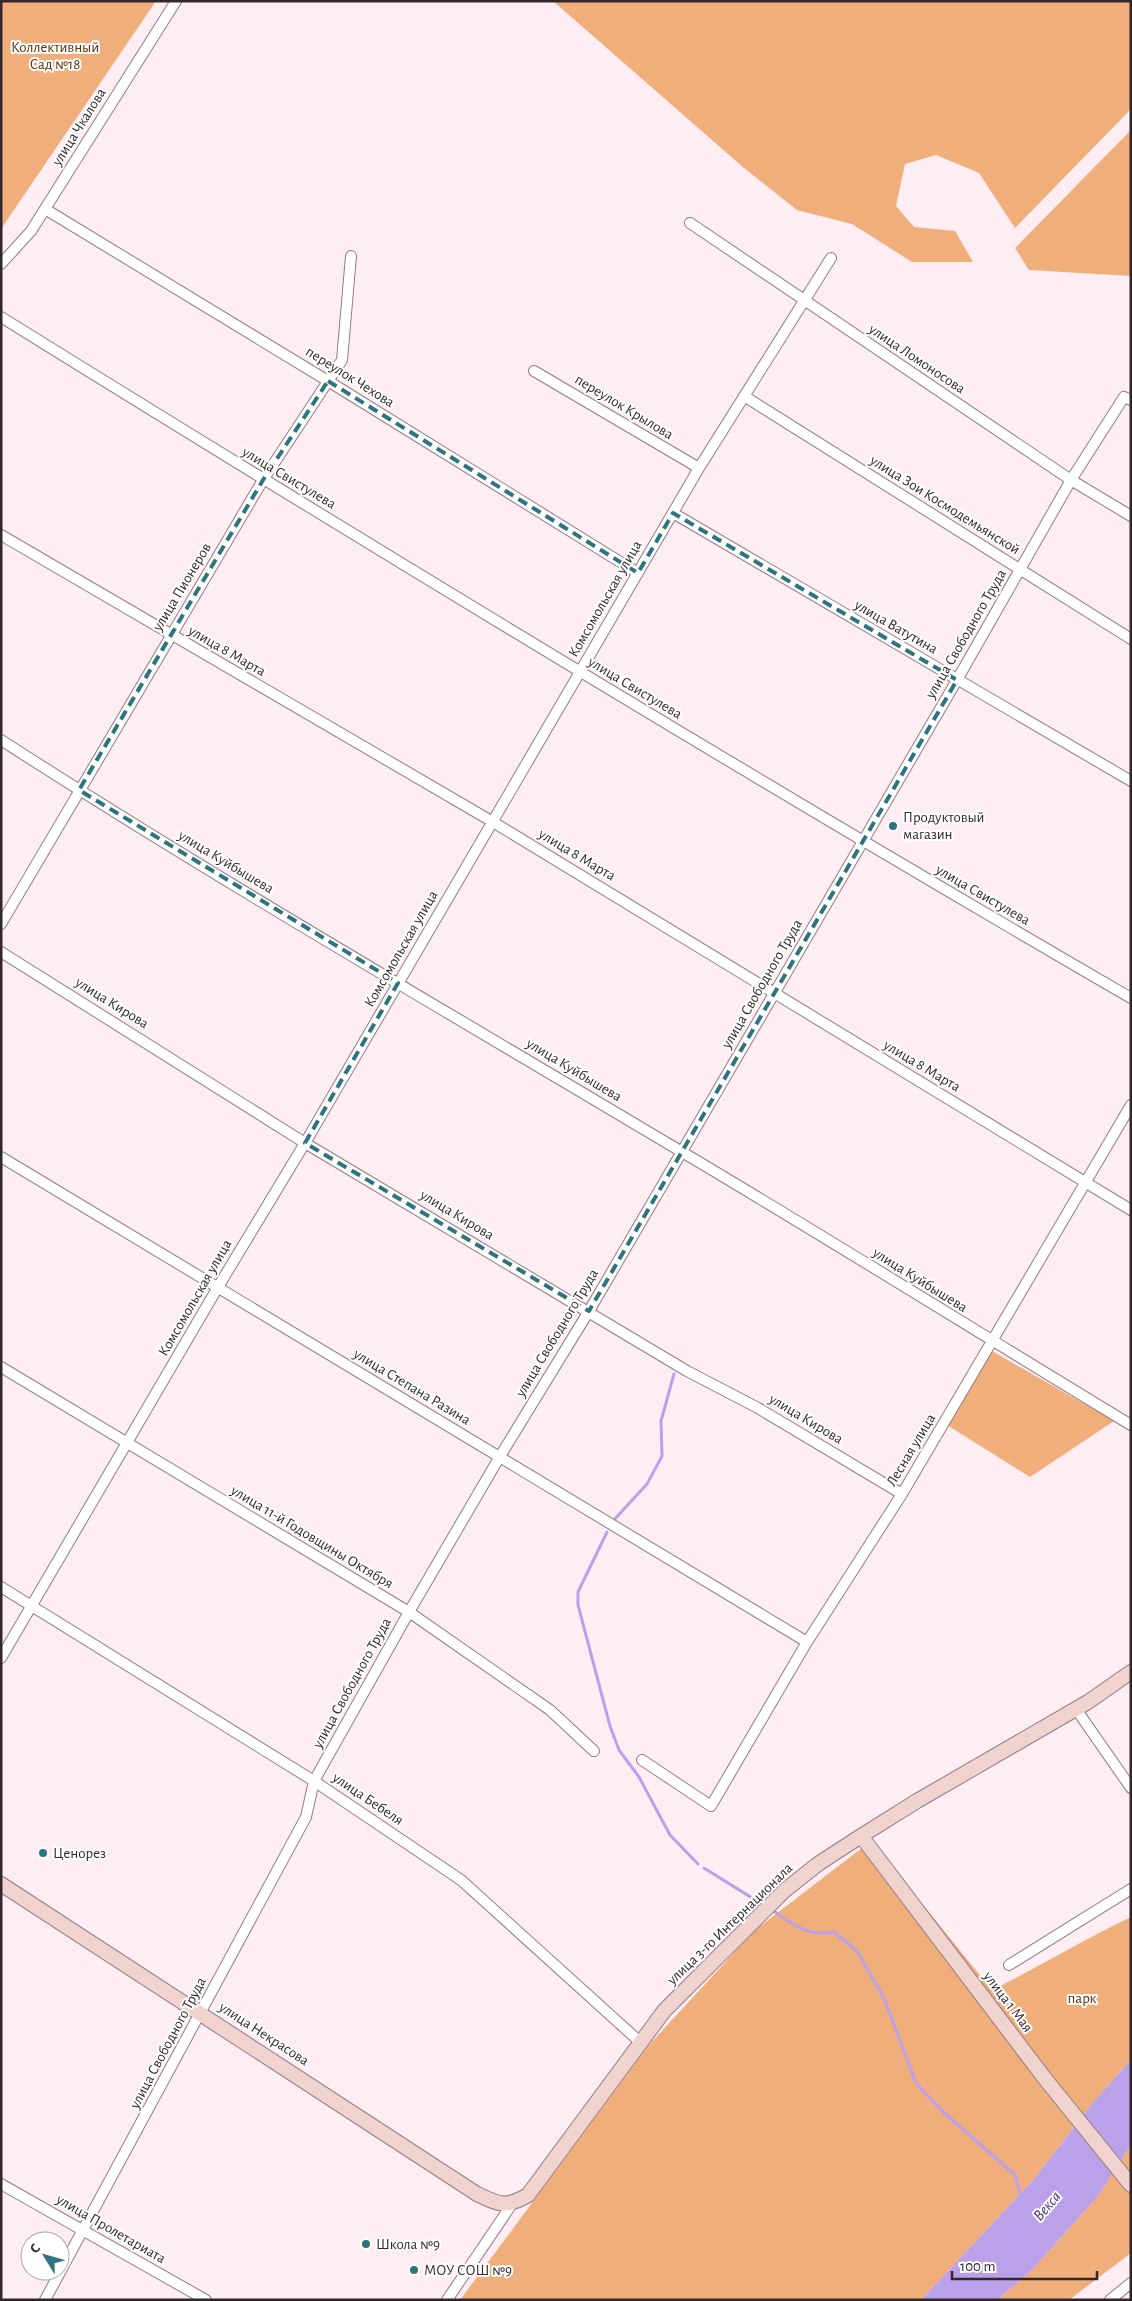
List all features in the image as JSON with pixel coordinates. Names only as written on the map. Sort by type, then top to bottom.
[{"type":"street","name":"улица Чкалова","points":[[1,264],[31,231],[45,210],[176,1]]},
{"type":"street","name":"переулок Чехова","points":[[45,210],[328,381],[638,573]]},
{"type":"street","name":"улица Ломоносова","points":[[690,223],[1071,480],[1131,516]]},
{"type":"street","name":"улица Пионеров","points":[[1,924],[78,790],[263,480],[342,360],[351,256]]},
{"type":"street","name":"Комсомольская улица","points":[[1,1658],[218,1287],[305,1143],[699,468],[831,258]]},
{"type":"street","name":"улица Свистулева","points":[[1,317],[263,480],[862,842],[1131,998]]},
{"type":"street","name":"переулок Крылова","points":[[534,371],[699,468]]},
{"type":"street","name":"улица Зои Космодемьянской","points":[[744,396],[1131,639]]},
{"type":"street","name":"улица Свободного Труда","points":[[45,2300],[202,2013],[306,1817],[314,1781],[409,1612],[499,1458],[590,1311],[957,680],[1071,480],[1128,399]]},
{"type":"street","name":"улица Ватутина","points":[[673,514],[1131,781]]},
{"type":"street","name":"улица 8 Марта","points":[[1,535],[493,822],[1131,1210]]},
{"type":"street","name":"улица Куйбышева","points":[[1,740],[78,790],[398,984],[682,1152],[1131,1425]]},
{"type":"street","name":"улица Кирова","points":[[1,952],[305,1143],[590,1311],[687,1371],[758,1408],[902,1494]]},
{"type":"street","name":"Лесная улица","points":[[642,1760],[711,1806],[807,1642],[902,1494],[1131,1105]]},
{"type":"street","name":"улица Степана Разина","points":[[1,1157],[807,1642]]},
{"type":"street","name":"улица 11-й Годовщины Октября","points":[[1,1367],[409,1612],[550,1710],[594,1751]]},
{"type":"street","name":"улица Бебеля","points":[[1,1587],[314,1781],[461,1880],[640,2042]]},
{"type":"street","name":"улица 3-го Интернационала","points":[[447,2300],[512,2204],[528,2195],[664,2011],[784,1891],[818,1864],[860,1836],[1076,1709],[1131,1672]]},
{"type":"street","points":[[1076,1709],[1131,1788]]},
{"type":"street","name":"улица 1 Мая","points":[[860,1836],[1046,2080],[1131,2186]]},
{"type":"street","name":"улица Некрасова","points":[[1,1884],[202,2013],[477,2194],[496,2203],[512,2204]]},
{"type":"street","points":[[1009,1965],[1131,1889]]},
{"type":"street","name":"улица Пролетариата","points":[[1,2184],[206,2300]]},
{"type":"street","points":[[1110,2300],[1131,2283]]},
{"type":"highlighted area","points":[[328,381],[638,573],[673,513],[957,680],[589,1311],[305,1143],[398,983],[79,790],[263,480]]},
{"type":"green space","name":"Коллективный Сад №18","points":[[1,1],[156,1],[1,229]]},
{"type":"green space","points":[[553,1],[1131,1],[1131,109],[1015,228],[979,173],[936,155],[905,164],[896,206],[914,227],[955,231],[973,262],[912,262],[852,224],[797,210],[744,168]]},
{"type":"green space","points":[[1131,130],[1131,276],[1029,270],[1015,248]]},
{"type":"green space","points":[[992,1351],[1114,1421],[1030,1477],[947,1425]]},
{"type":"green space","name":"парк","points":[[871,1841],[992,1990],[1131,1917],[1131,2060],[1095,2100],[1034,2179],[921,2300],[460,2300],[649,2045],[755,1930]]},
{"type":"green space","points":[[1131,2145],[1131,2253],[1069,2300],[997,2300],[1032,2270],[1098,2196]]},
{"type":"water","name":"Векса","points":[[1131,2060],[1131,2145],[1098,2196],[1032,2270],[997,2300],[921,2300],[1034,2179],[1095,2100]]},
{"type":"waterway","points":[[613,1521],[647,1484],[662,1456],[661,1421],[674,1374]]},
{"type":"waterway","points":[[607,1532],[578,1592],[578,1605],[610,1726],[619,1750],[639,1777],[670,1835],[698,1864]]},
{"type":"waterway","points":[[704,1868],[765,1906]]},
{"type":"waterway","points":[[771,1909],[793,1924],[808,1931],[816,1933],[834,1932],[857,1951],[884,1998],[916,2083],[942,2111],[1015,2175],[1021,2197]]},
{"type":"place","name":"Продуктовый магазин","points":[[893,826]]},
{"type":"place","name":"Ценорез","points":[[43,1853]]},
{"type":"place","name":"Школа №9","points":[[366,2244]]},
{"type":"place","name":"МОУ СОШ №9","points":[[414,2270]]}]
